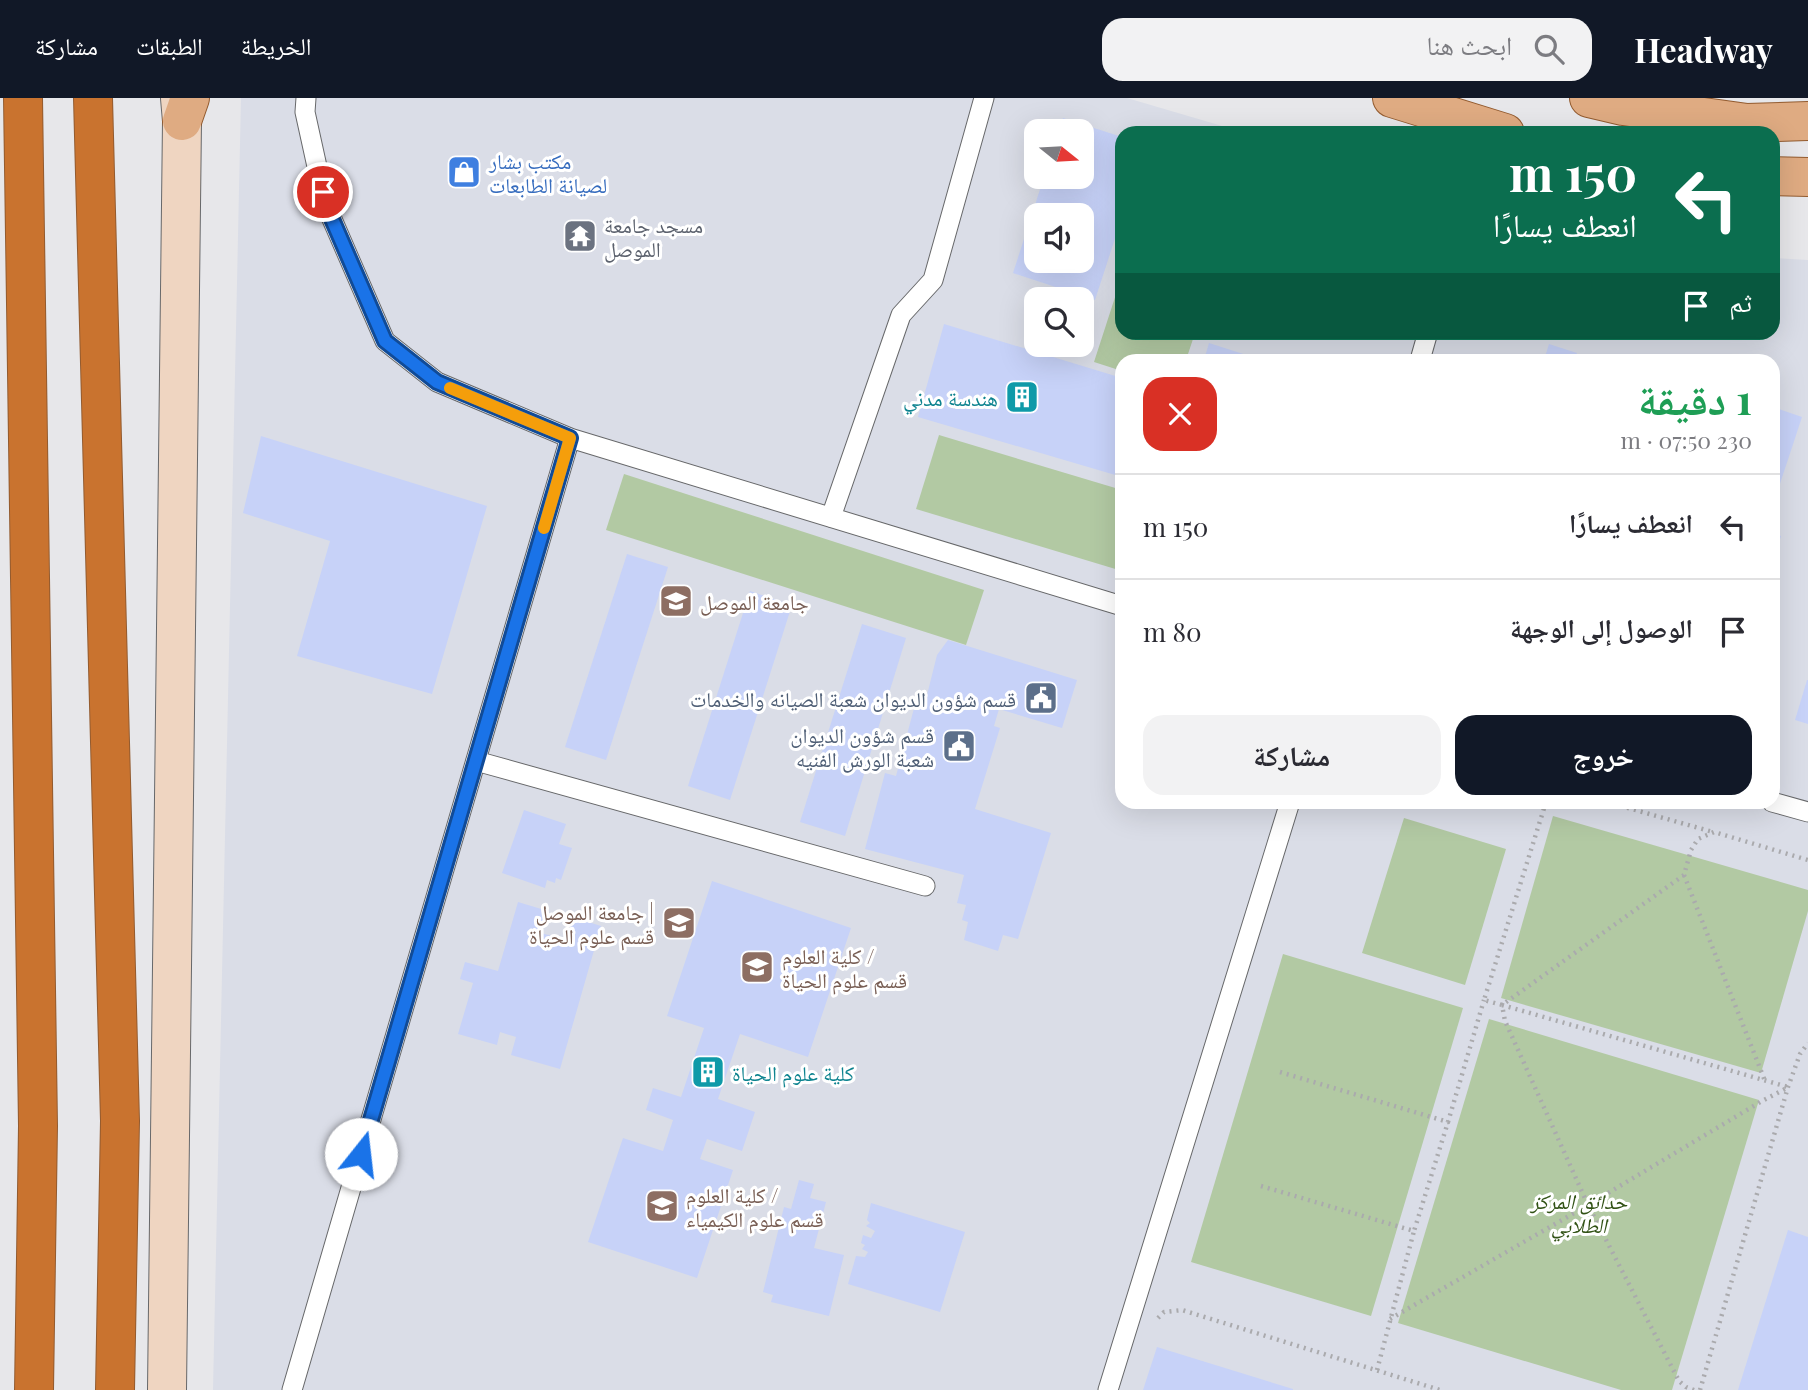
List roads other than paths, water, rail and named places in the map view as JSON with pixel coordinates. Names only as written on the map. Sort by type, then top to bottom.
[{"type":"highway","points":[[23,98],[38,1126],[34,1390]]},
{"type":"highway","points":[[93,98],[120,1121],[115,1390]]},
{"type":"main road","points":[[1392,98],[1480,126]]},
{"type":"main road","points":[[1590,98],[1623,106],[1747,123],[1808,121]]},
{"type":"main road","points":[[167,1390],[184,106]]},
{"type":"main road","points":[[1780,176],[1808,177]]},
{"type":"lane","points":[[306,98],[305,112],[325,203],[385,341],[437,382],[570,438],[1115,604]]},
{"type":"lane","points":[[831,517],[901,315],[933,280],[984,98]]},
{"type":"lane","points":[[292,1390],[570,438]]},
{"type":"lane","points":[[476,761],[925,886]]},
{"type":"lane","points":[[1780,804],[1808,812]]},
{"type":"lane","points":[[1108,1390],[1288,809]]},
{"type":"place","name":"مكتب بشار لصيانة الطابعات","points":[[464,172]]},
{"type":"place","name":"مسجد جامعة الموصل","points":[[580,236]]},
{"type":"place","name":"هندسة مدني","points":[[1022,397]]},
{"type":"place","name":"جامعة الموصل","points":[[676,601]]},
{"type":"place","name":"قسم شؤون الديوان شعبة الصيانه والخدمات","points":[[1041,698]]},
{"type":"place","name":"قسم شؤون الديوان شعبة الورش الفنيه","points":[[959,746]]},
{"type":"place","name":"جامعة الموصل | قسم علوم الحياة","points":[[679,923]]},
{"type":"place","name":"كلية العلوم / قسم علوم الحياة","points":[[757,967]]},
{"type":"place","name":"كلية علوم الحياة","points":[[708,1072]]},
{"type":"place","name":"كلية العلوم / قسم علوم الكيمياء","points":[[662,1206]]},
{"type":"park label","name":"حدائق المركز الطلابي","points":[[1579,1212]]}]
